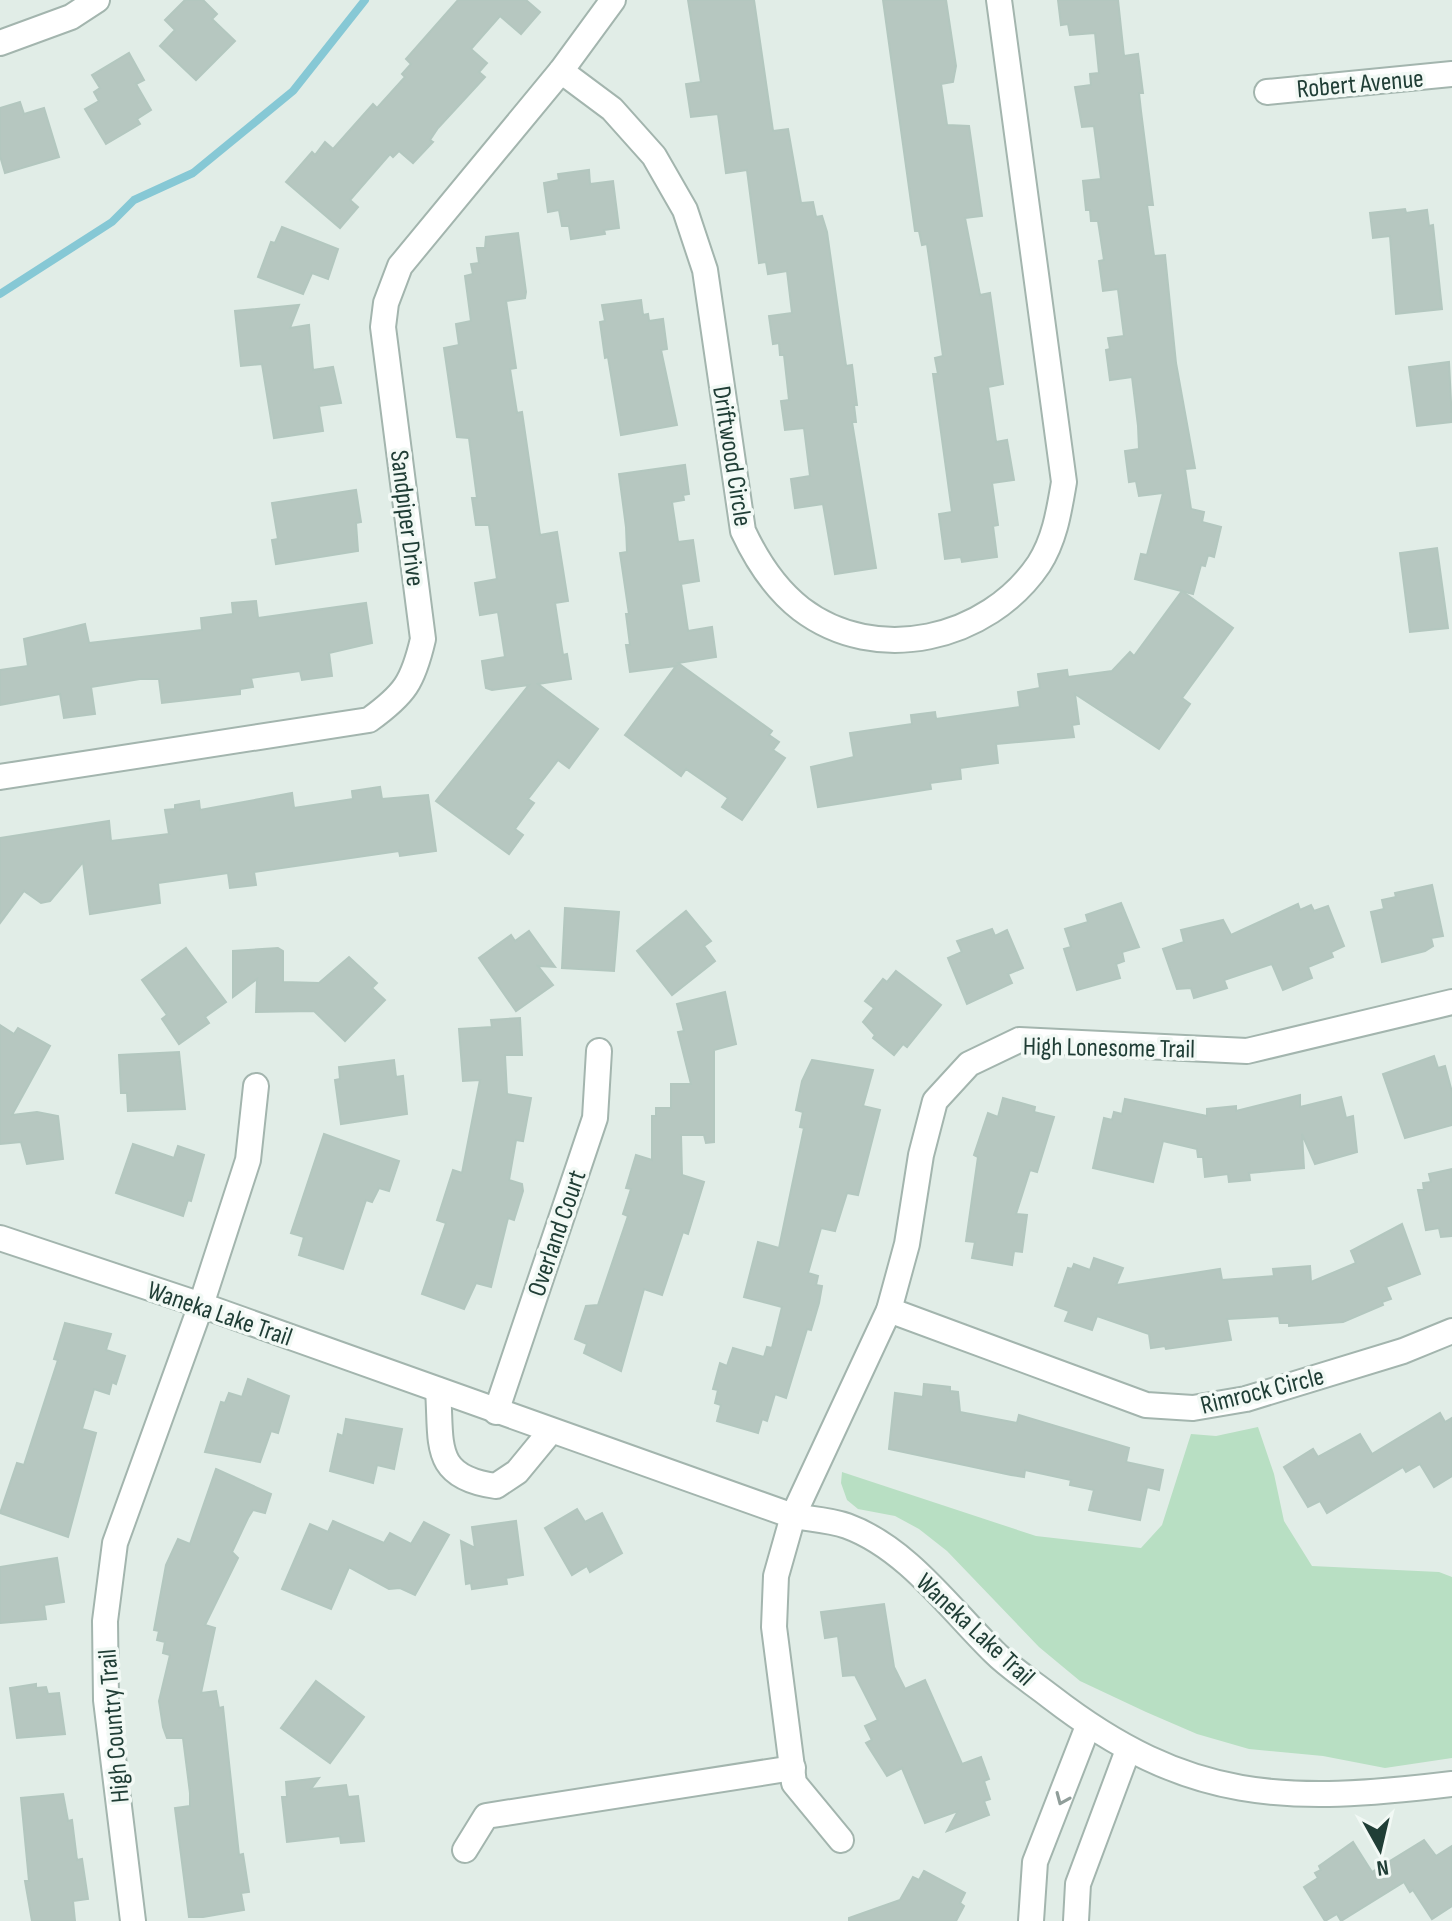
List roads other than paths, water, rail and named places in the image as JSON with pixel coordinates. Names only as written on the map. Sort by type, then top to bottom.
[{"type":"street","points":[[0,43],[71,17],[97,0]]},
{"type":"street","name":"Sandpiper Drive","points":[[0,777],[369,720],[399,698],[414,675],[423,639],[383,327],[386,303],[400,266],[561,71],[613,0]]},
{"type":"street","name":"Driftwood Circle","points":[[561,71],[612,109],[654,156],[685,210],[705,270],[743,531],[757,560],[801,609],[833,627],[881,640],[915,640],[965,627],[1007,601],[1039,564],[1055,531],[1064,482],[999,0]]},
{"type":"street","name":"Robert Avenue","points":[[1267,92],[1452,74]]},
{"type":"street","name":"High Lonesome Trail","points":[[841,1840],[794,1783],[774,1627],[776,1576],[793,1516],[889,1310],[907,1244],[921,1155],[935,1101],[969,1064],[1019,1040],[1247,1051],[1452,1002]]},
{"type":"street","name":"Overland Court","points":[[496,1412],[595,1118],[599,1051]]},
{"type":"street","name":"High Country Trail","points":[[133,1921],[106,1700],[105,1621],[115,1543],[201,1305],[248,1160],[256,1086]]},
{"type":"street","name":"Waneka Lake Trail","points":[[0,1238],[201,1305],[550,1432],[793,1516],[846,1526],[906,1563],[996,1654],[1088,1726],[1128,1750],[1182,1775],[1257,1793],[1392,1791],[1452,1784]]},
{"type":"street","name":"Rimrock Circle","points":[[889,1310],[1146,1405],[1193,1408],[1246,1399],[1403,1351],[1452,1331]]},
{"type":"street","points":[[438,1390],[441,1447],[450,1468],[470,1482],[496,1486],[517,1472],[550,1432]]},
{"type":"street","points":[[1031,1921],[1035,1862],[1088,1726]]},
{"type":"street","points":[[1076,1921],[1078,1884],[1128,1750]]},
{"type":"street","points":[[465,1850],[486,1816],[793,1768]]},
{"type":"waterway","points":[[0,294],[112,222],[134,200],[193,173],[293,91],[365,0]]}]
